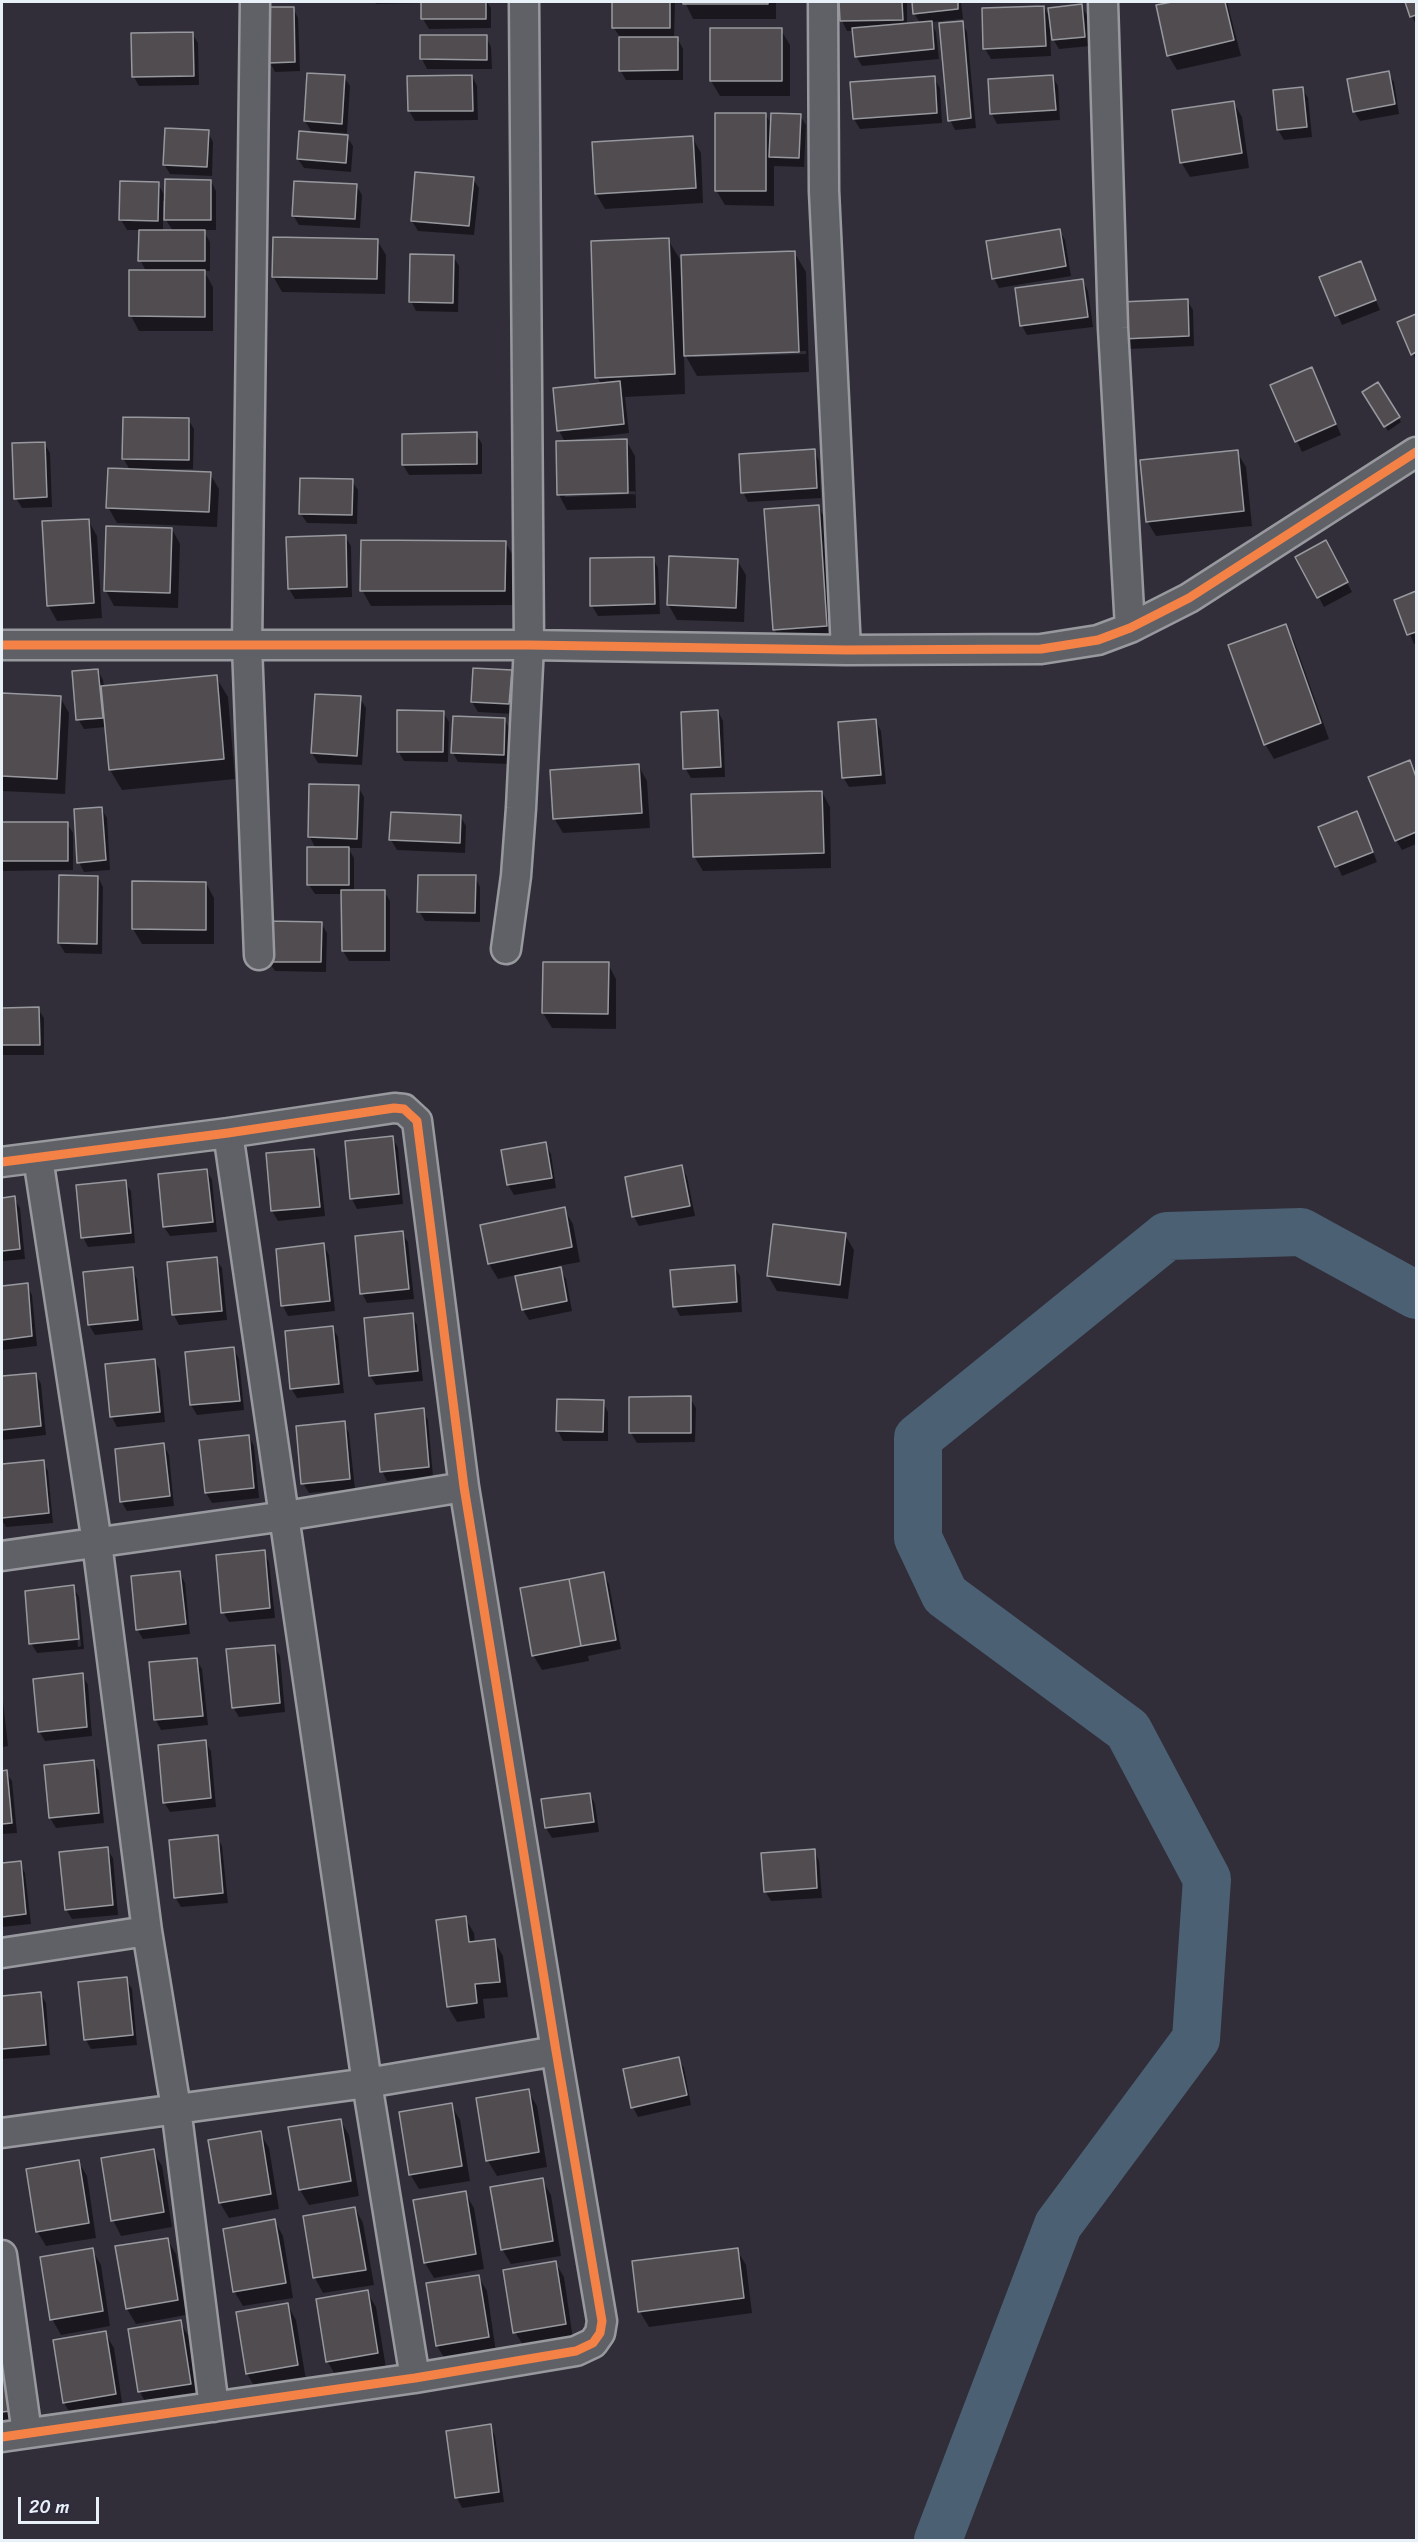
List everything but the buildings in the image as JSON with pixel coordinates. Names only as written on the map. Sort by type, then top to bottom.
[{"type":"street","points":[[255,2],[247,646],[259,955]]},
{"type":"street","points":[[506,949],[516,876],[529,645],[524,2]]},
{"type":"street","points":[[823,2],[824,191],[846,650]]},
{"type":"street","points":[[1103,2],[1113,328],[1130,628]]},
{"type":"street","points":[[2,645],[529,645],[846,650],[1041,649],[1098,640],[1130,628],[1189,598],[1416,452]]},
{"type":"street","points":[[2,1162],[228,1133],[394,1108],[404,1109],[417,1121],[464,1487],[556,2051],[603,2321],[600,2333],[593,2343],[576,2351],[415,2378],[14,2435],[2,2255]]},
{"type":"street","points":[[228,1133],[367,2083],[415,2378]]},
{"type":"street","points":[[38,1158],[97,1543],[147,1931],[176,2108],[214,2407]]},
{"type":"street","points":[[2,1556],[285,1516],[464,1487]]},
{"type":"street","points":[[2,1953],[147,1931]]},
{"type":"street","points":[[2,2133],[367,2083],[556,2051]]},
{"type":"waterway","points":[[938,2540],[1058,2225],[1196,2039],[1207,1879],[1128,1730],[945,1595],[918,1538],[918,1438],[1167,1236],[1301,1232],[1416,1295]]},
{"type":"cycle path","points":[[2,645],[529,645],[846,650],[1041,649],[1098,640],[1130,628],[1189,598],[1416,452]]},
{"type":"cycle path","points":[[2,1162],[228,1133],[394,1108],[404,1109],[417,1121],[464,1487],[602,2321],[600,2333],[593,2343],[576,2351],[415,2378],[2,2437]]}]
